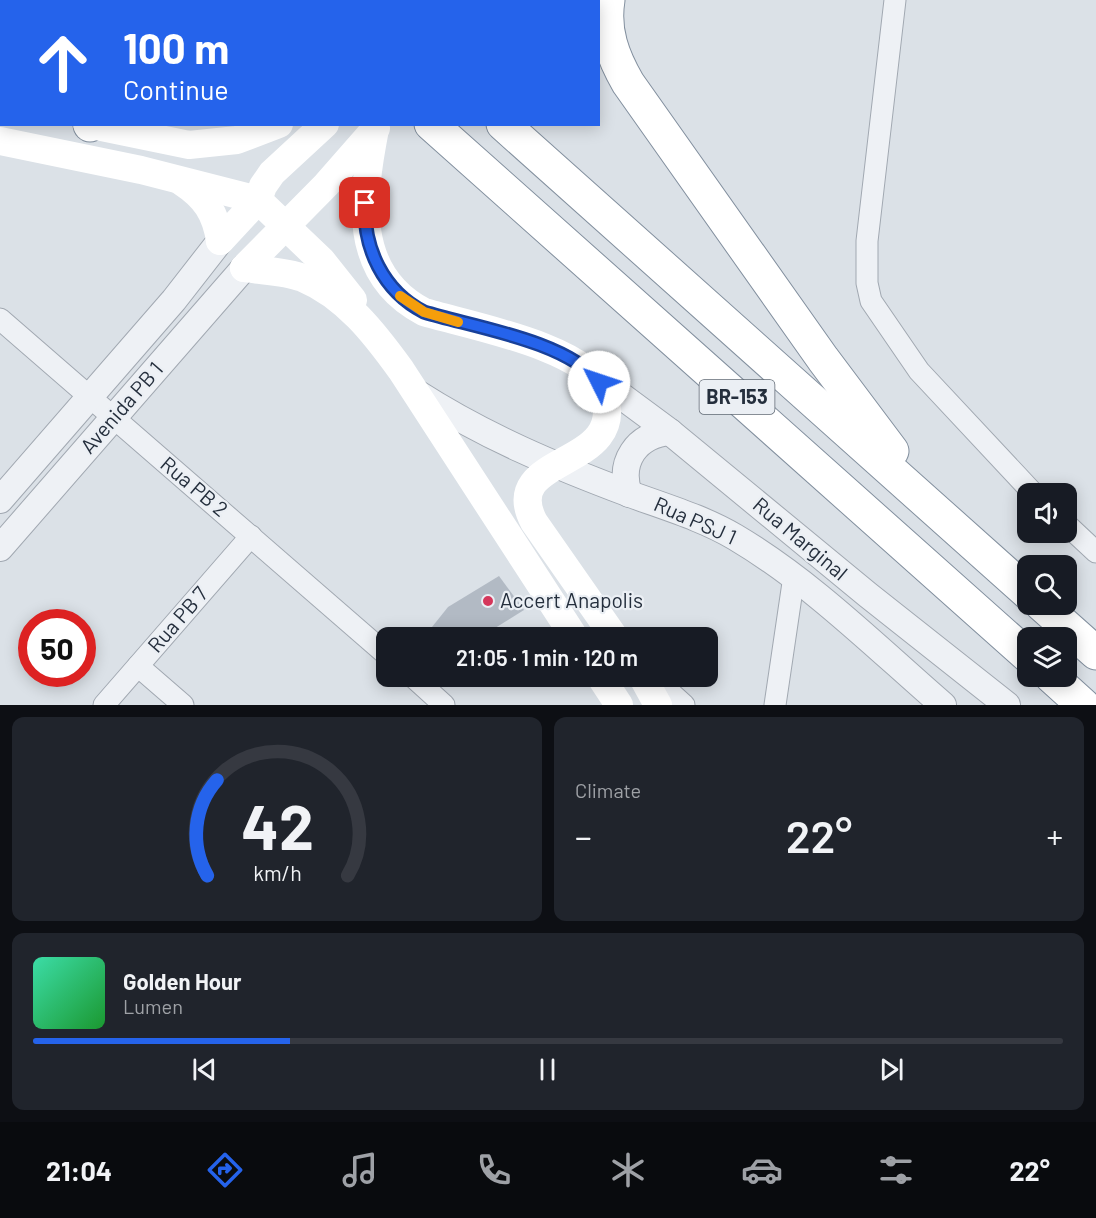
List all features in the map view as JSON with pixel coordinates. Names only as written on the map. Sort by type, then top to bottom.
[{"type":"highway","points":[[608,0],[606,14],[609,40],[616,61],[628,83],[868,422],[958,532]]},
{"type":"highway","name":"BR-153","points":[[505,126],[1017,583]]},
{"type":"highway","name":"BR-153","points":[[438,131],[1017,646]]},
{"type":"highway","points":[[1054,615],[1096,652]]},
{"type":"highway","points":[[1063,687],[1083,705]]},
{"type":"main road","points":[[94,126],[189,145],[237,140],[274,126]]},
{"type":"main road","points":[[220,241],[258,200],[263,186],[272,173],[324,126]]},
{"type":"main road","points":[[244,268],[326,185],[377,127]]},
{"type":"main road","points":[[377,127],[369,158],[364,216],[369,247],[390,286],[411,305],[431,314],[531,342],[579,363],[599,382],[606,399],[603,429],[582,453],[544,472],[530,488],[528,505],[530,514],[607,627]]},
{"type":"main road","points":[[0,141],[98,160],[258,200],[275,218],[285,224],[328,269],[355,303],[568,627]]},
{"type":"main road","points":[[179,181],[198,193],[218,228],[220,241]]},
{"type":"main road","points":[[244,268],[282,273],[310,282],[340,300],[379,340]]},
{"type":"main road","points":[[607,687],[619,705]]},
{"type":"main road","points":[[648,687],[658,705]]},
{"type":"street","points":[[895,0],[867,242],[867,283],[871,301],[919,371],[1024,483]]},
{"type":"street","points":[[89,126],[98,160]]},
{"type":"street","name":"Avenida PB 1","points":[[0,500],[174,300],[220,241]]},
{"type":"street","name":"Avenida PB 1","points":[[0,548],[244,268]]},
{"type":"street","name":"Rua PB 2","points":[[0,319],[376,645]]},
{"type":"street","name":"Rua Marginal","points":[[593,375],[670,432],[868,596],[1007,705]]},
{"type":"street","name":"Rua PSJ 1","points":[[414,391],[483,433],[555,465],[677,511],[734,536],[794,576],[943,705]]},
{"type":"street","points":[[629,494],[625,476],[633,450],[649,436],[670,432]]},
{"type":"street","points":[[1077,534],[1096,552]]},
{"type":"street","name":"Rua PB 7","points":[[104,705],[251,536]]},
{"type":"street","points":[[775,705],[794,576]]},
{"type":"street","points":[[138,666],[183,705]]},
{"type":"street","points":[[424,687],[444,705]]},
{"type":"street","points":[[664,687],[684,705]]},
{"type":"building","name":"Accert Anapolis","points":[[499,576],[524,610],[497,627],[432,627],[448,607]]},
{"type":"slow traffic","points":[[400,296],[424,312],[458,322]]},
{"type":"place","name":"Accert Anapolis","points":[[488,601]]},
{"type":"route","points":[[365,203],[364,216],[369,247],[390,286],[411,305],[424,312],[531,342],[553,351],[587,368],[599,382]]}]
